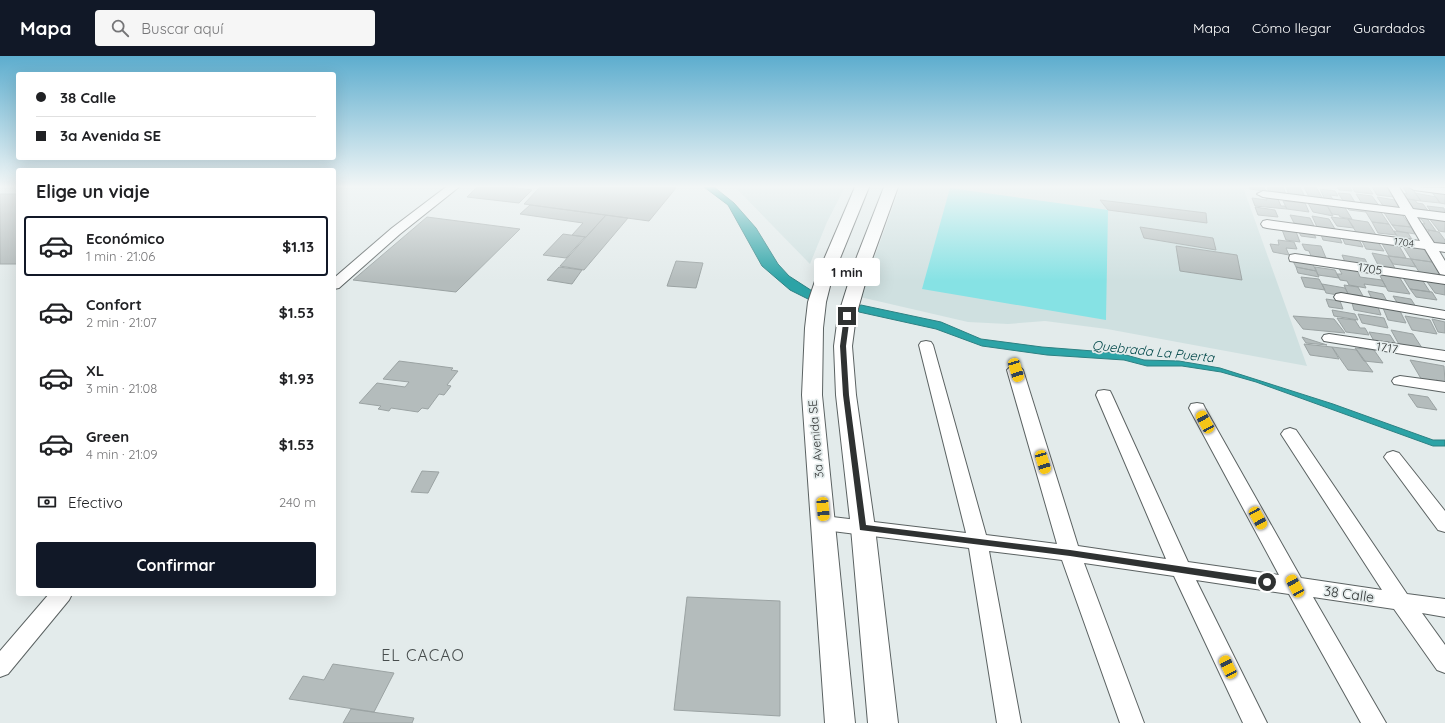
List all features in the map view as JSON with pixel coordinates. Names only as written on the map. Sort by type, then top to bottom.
[{"type":"street","points":[[336,283],[413,218]]},
{"type":"street","name":"3a Avenida SE","points":[[840,723],[812,395],[814,328],[817,302],[824,278],[849,218]]},
{"type":"street","points":[[879,218],[864,259],[847,316],[843,346],[846,395],[863,528],[883,723]]},
{"type":"street","points":[[1412,218],[1445,271]]},
{"type":"street","name":"1704","points":[[1267,224],[1445,248]]},
{"type":"street","name":"1705","points":[[1294,258],[1445,280]]},
{"type":"street","points":[[1342,297],[1445,315]]},
{"type":"street","name":"1717","points":[[1329,338],[1445,356]]},
{"type":"street","points":[[926,345],[978,542],[1009,723]]},
{"type":"street","points":[[1016,370],[1070,553],[1132,723]]},
{"type":"street","points":[[1400,381],[1445,387]]},
{"type":"street","points":[[1104,395],[1181,570],[1255,723]]},
{"type":"street","points":[[1197,408],[1295,586],[1374,723]]},
{"type":"street","points":[[1290,434],[1401,602],[1445,663]]},
{"type":"street","points":[[1393,457],[1445,524]]},
{"type":"street","name":"38 Calle","points":[[824,523],[1070,553],[1445,608]]},
{"type":"street","points":[[3,663],[60,596]]},
{"type":"shaded area","points":[[735,218],[747,218],[756,228],[778,264],[789,276],[820,296],[810,300],[790,290],[762,266]]},
{"type":"shaded area","points":[[765,218],[829,218],[810,264]]},
{"type":"shaded area","points":[[889,218],[1254,218],[1307,366],[1107,329],[1045,321],[1008,324],[968,322],[860,297]]},
{"type":"shaded area","points":[[942,218],[1108,218],[1106,320],[922,289]]},
{"type":"shaded area","points":[[861,305],[941,322],[981,339],[1042,347],[1119,353],[1144,360],[1179,361],[1220,368],[1333,404],[1433,440],[1445,440],[1445,446],[1433,446],[1256,382],[1221,372],[1182,366],[1147,366],[1124,360],[1047,355],[982,346],[936,329],[859,312],[856,307]]},
{"type":"building","points":[[0,218],[16,218],[16,264],[0,264]]},
{"type":"building","points":[[426,218],[520,229],[456,292],[353,280]]},
{"type":"building","points":[[549,218],[603,218],[586,237],[572,235],[583,223]]},
{"type":"building","points":[[603,218],[628,218],[584,270],[560,266]]},
{"type":"building","points":[[628,218],[651,218],[649,221]]},
{"type":"building","points":[[1170,218],[1207,218],[1207,223]]},
{"type":"building","points":[[1292,218],[1310,218],[1314,226],[1294,223]]},
{"type":"building","points":[[1313,218],[1329,219],[1335,229],[1317,227]]},
{"type":"building","points":[[1332,218],[1348,219],[1354,228],[1337,226]]},
{"type":"building","points":[[1370,218],[1385,218],[1389,224],[1372,222]]},
{"type":"building","points":[[1388,218],[1405,218],[1411,227],[1392,225]]},
{"type":"building","points":[[1417,218],[1427,218],[1436,231],[1420,229],[1416,223],[1425,224],[1421,219]]},
{"type":"building","points":[[1429,218],[1445,219],[1445,232],[1439,231]]},
{"type":"building","points":[[1348,219],[1368,222],[1376,235],[1356,232]]},
{"type":"building","points":[[1372,222],[1389,224],[1396,235],[1378,233]]},
{"type":"building","points":[[1392,225],[1411,227],[1415,234],[1397,231]]},
{"type":"building","points":[[1140,227],[1213,238],[1216,250],[1144,238]]},
{"type":"building","points":[[1281,227],[1295,229],[1300,242],[1286,240]]},
{"type":"building","points":[[1298,230],[1313,232],[1316,238],[1301,236]]},
{"type":"building","points":[[1428,230],[1439,232],[1445,240],[1445,245],[1429,243],[1421,231],[1429,232]]},
{"type":"building","points":[[1394,231],[1408,233],[1413,241],[1399,239]]},
{"type":"building","points":[[1320,232],[1338,234],[1342,243],[1323,240]]},
{"type":"building","points":[[563,234],[585,237],[566,258],[543,255]]},
{"type":"building","points":[[1341,235],[1358,238],[1363,247],[1345,244]]},
{"type":"building","points":[[1361,239],[1378,242],[1384,251],[1366,249]]},
{"type":"building","points":[[1278,240],[1294,242],[1297,249],[1286,248],[1289,255],[1273,252],[1270,244],[1279,245]]},
{"type":"building","points":[[1380,240],[1397,242],[1406,258],[1389,256]]},
{"type":"building","points":[[1401,243],[1422,246],[1432,262],[1411,259]]},
{"type":"building","points":[[1302,244],[1321,246],[1326,258],[1311,256],[1309,251],[1305,250]]},
{"type":"building","points":[[1176,246],[1237,255],[1242,280],[1180,271]]},
{"type":"building","points":[[1372,253],[1388,256],[1396,270],[1379,267]]},
{"type":"building","points":[[1342,255],[1365,259],[1368,265],[1345,262]]},
{"type":"building","points":[[1388,256],[1411,259],[1416,267],[1393,264]]},
{"type":"building","points":[[1411,259],[1432,262],[1441,275],[1419,272]]},
{"type":"building","points":[[676,261],[703,263],[696,288],[667,286]]},
{"type":"building","points":[[1293,261],[1313,264],[1316,271],[1296,267]]},
{"type":"building","points":[[559,267],[582,270],[572,284],[547,280]]},
{"type":"building","points":[[1296,267],[1316,271],[1319,277],[1298,273]]},
{"type":"building","points":[[1315,267],[1335,270],[1339,278],[1318,275]]},
{"type":"building","points":[[1338,267],[1357,269],[1360,277],[1382,280],[1386,287],[1364,284],[1366,288],[1349,285],[1347,281],[1340,280],[1337,274],[1342,274]]},
{"type":"building","points":[[1378,272],[1398,275],[1410,294],[1388,291]]},
{"type":"building","points":[[1402,276],[1421,278],[1430,292],[1410,289]]},
{"type":"building","points":[[1301,277],[1319,279],[1325,290],[1305,287]]},
{"type":"building","points":[[1425,279],[1445,281],[1445,295],[1435,293]]},
{"type":"building","points":[[1322,284],[1345,288],[1350,297],[1326,293]]},
{"type":"building","points":[[1344,285],[1358,287],[1363,296],[1348,294]]},
{"type":"building","points":[[1410,289],[1432,292],[1437,300],[1416,297]]},
{"type":"building","points":[[1368,291],[1383,294],[1388,303],[1373,301]]},
{"type":"building","points":[[1393,296],[1411,299],[1416,307],[1398,304]]},
{"type":"building","points":[[1326,299],[1340,301],[1343,309],[1329,307]]},
{"type":"building","points":[[1352,303],[1378,307],[1381,315],[1354,310]]},
{"type":"building","points":[[1383,308],[1400,311],[1406,323],[1388,320]]},
{"type":"building","points":[[1332,310],[1355,314],[1358,320],[1334,316]]},
{"type":"building","points":[[1358,314],[1384,318],[1388,328],[1362,323]]},
{"type":"building","points":[[1293,316],[1334,319],[1345,333],[1303,329]]},
{"type":"building","points":[[1405,316],[1430,320],[1437,334],[1412,330]]},
{"type":"building","points":[[1337,318],[1355,320],[1360,328],[1365,328],[1369,335],[1346,332]]},
{"type":"building","points":[[1432,319],[1445,322],[1445,333],[1438,332]]},
{"type":"building","points":[[1391,330],[1413,334],[1424,351],[1401,348]]},
{"type":"building","points":[[1369,332],[1390,335],[1397,346],[1385,345],[1383,342],[1374,341]]},
{"type":"building","points":[[1302,337],[1327,345],[1306,343]]},
{"type":"building","points":[[1304,344],[1332,347],[1339,359],[1310,355]]},
{"type":"building","points":[[1332,347],[1357,350],[1373,372],[1348,370]]},
{"type":"building","points":[[1355,348],[1374,350],[1383,363],[1364,361]]},
{"type":"building","points":[[1410,360],[1444,366],[1445,382],[1436,380],[1439,385],[1423,382]]},
{"type":"building","points":[[399,361],[453,368],[451,370],[458,371],[447,385],[451,386],[444,395],[439,394],[428,409],[422,408],[418,412],[391,408],[389,411],[378,409],[381,406],[359,403],[377,383],[405,387],[409,382],[383,379]]},
{"type":"building","points":[[1408,394],[1428,397],[1437,410],[1417,407]]},
{"type":"building","points":[[422,471],[439,472],[428,493],[411,492]]},
{"type":"building","points":[[687,597],[780,601],[780,716],[674,710]]},
{"type":"building","points":[[333,664],[394,673],[374,712],[289,699],[303,676],[324,680]]},
{"type":"building","points":[[351,709],[414,718],[412,723],[343,723]]},
{"type":"district","name":"EL CACAO","points":[[423,655]]},
{"type":"route","points":[[847,316],[843,346],[846,395],[863,528],[1070,553],[1267,582]]},
{"type":"water label","name":"Quebrada La Puerta","points":[[1153,351]]}]
